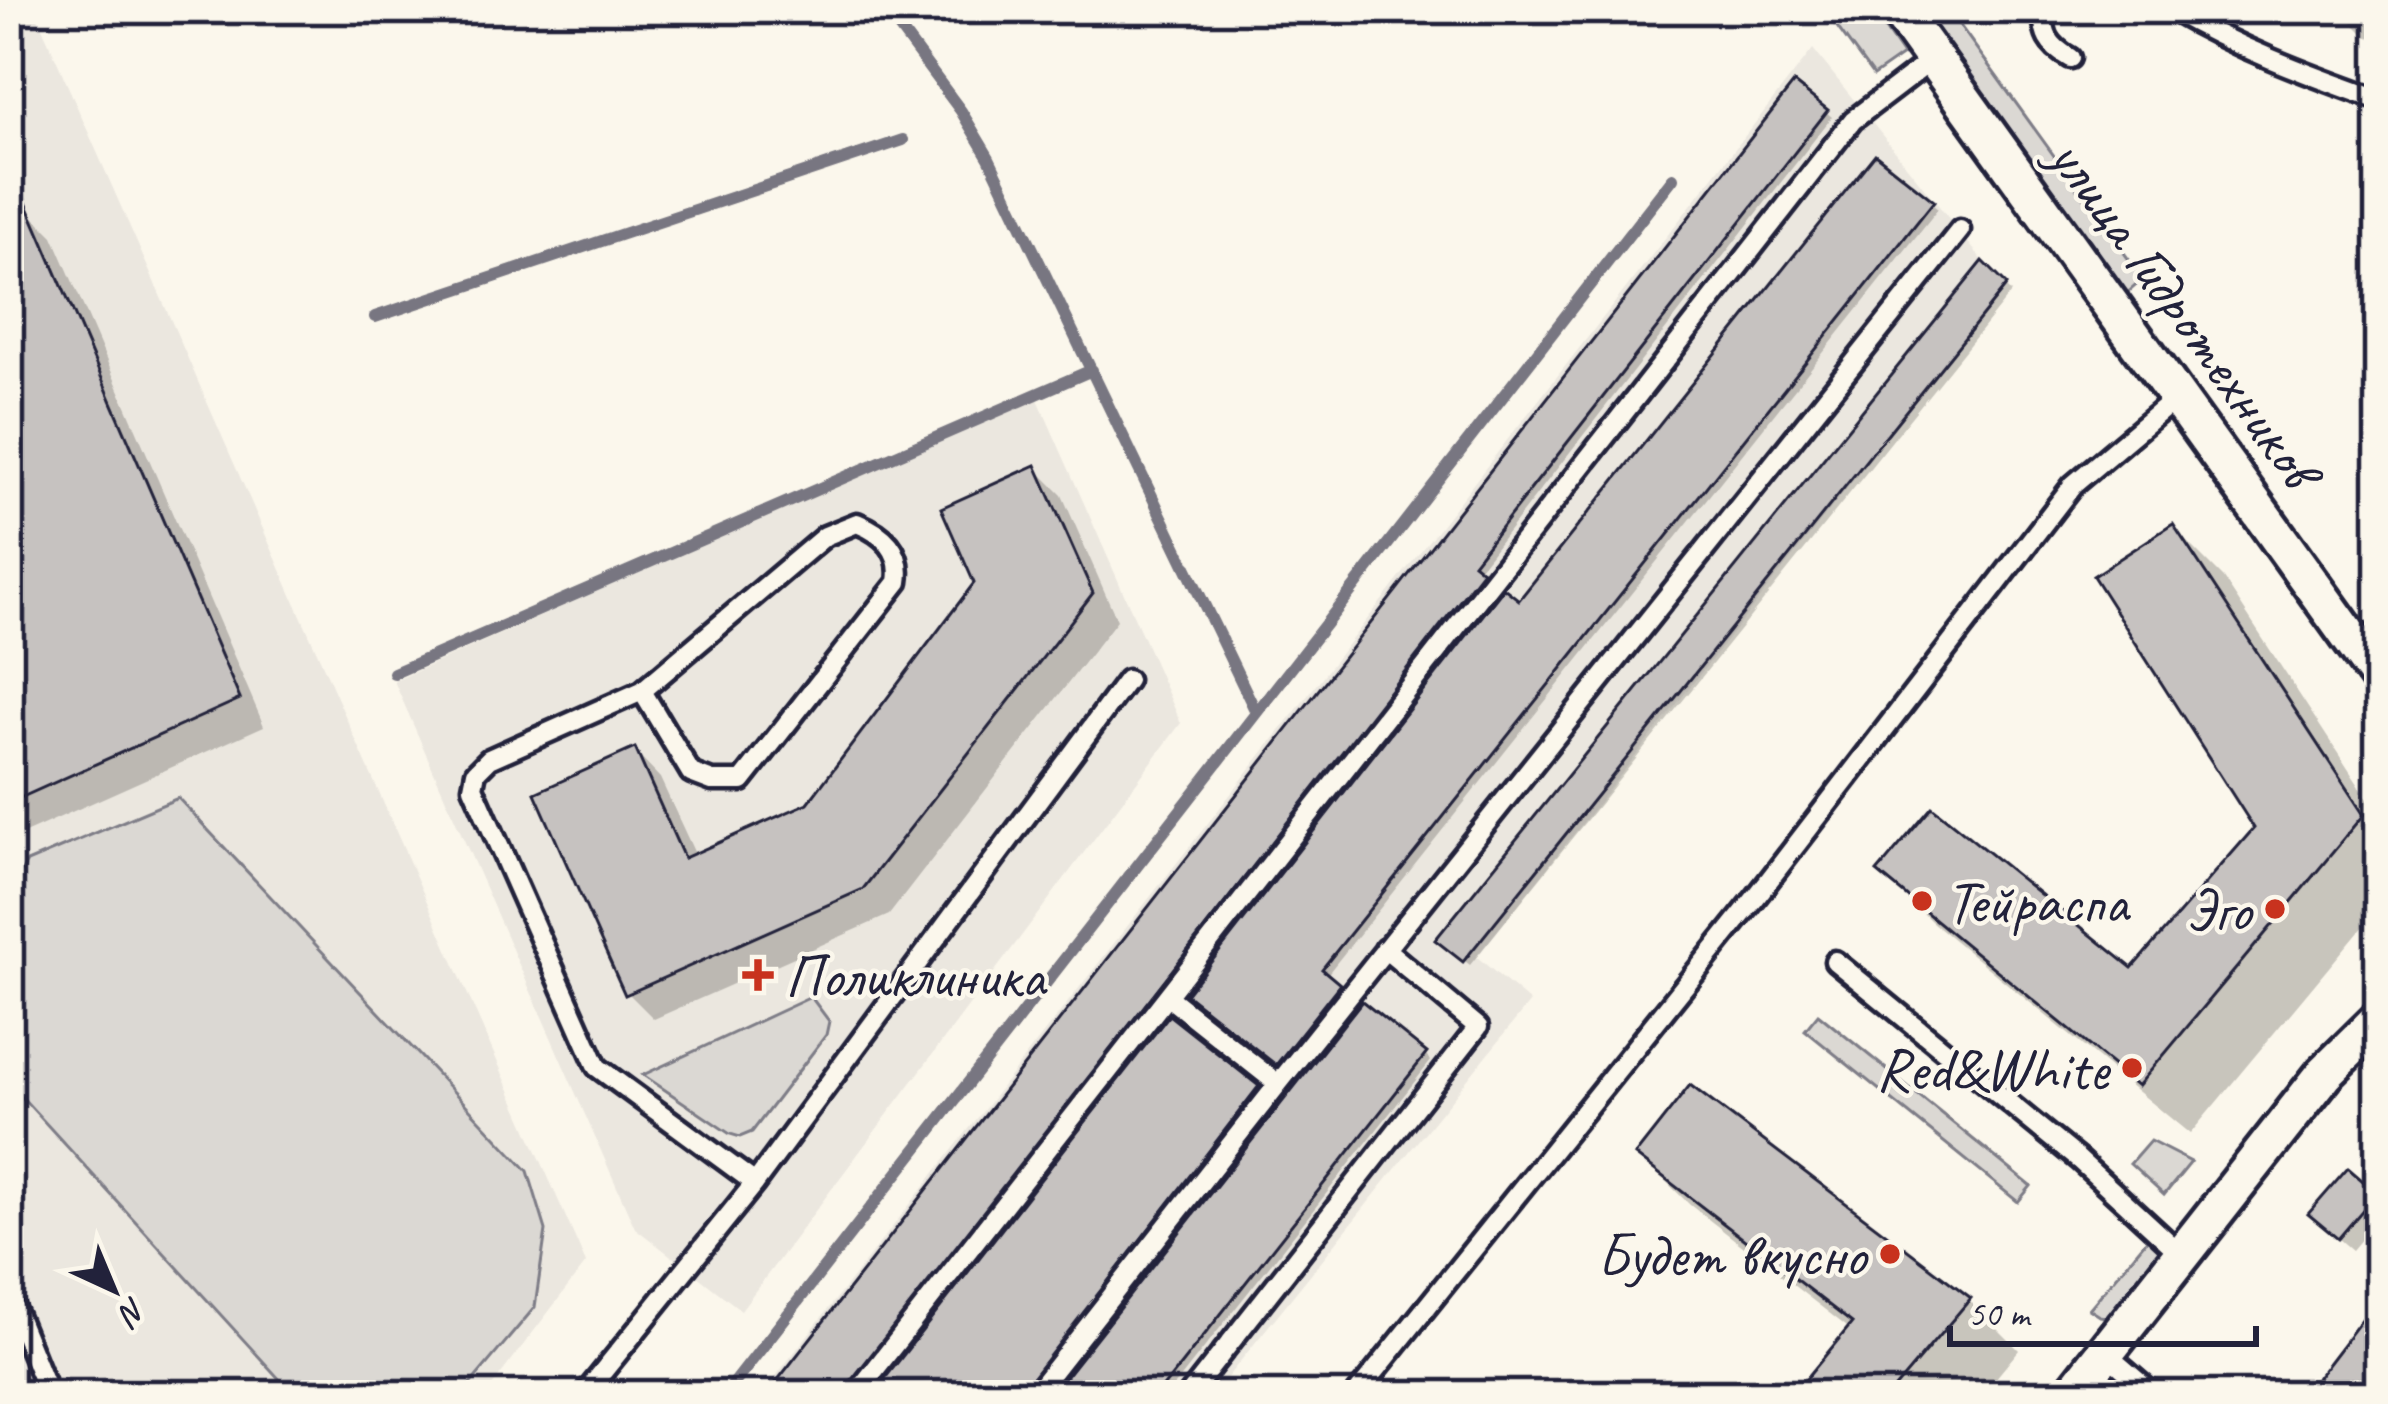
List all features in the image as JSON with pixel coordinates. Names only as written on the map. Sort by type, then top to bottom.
[{"type":"street","name":"улица Гидротехников","points":[[1898,9],[2379,678]]},
{"type":"street","points":[[2072,1395],[2325,1073],[2379,1020]]},
{"type":"lane","points":[[2044,9],[2045,35],[2052,48],[2070,58]]},
{"type":"lane","points":[[2170,9],[2280,65],[2379,100]]},
{"type":"lane","points":[[855,1395],[1853,120],[1933,58]]},
{"type":"lane","points":[[1034,1395],[1960,230]]},
{"type":"lane","points":[[1356,1395],[1756,897],[2073,485],[2175,399]]},
{"type":"lane","points":[[642,691],[691,772],[712,781],[742,781],[898,582],[900,565],[894,551],[878,532],[856,523],[825,536],[642,691],[490,759],[476,772],[473,787],[597,1067],[755,1183]]},
{"type":"lane","points":[[584,1395],[755,1183],[1127,680]]},
{"type":"lane","points":[[1189,1395],[1478,1027],[1385,949]]},
{"type":"lane","points":[[1835,961],[2091,1170],[2181,1254]]},
{"type":"lane","points":[[1168,997],[1277,1084]]},
{"type":"lane","points":[[9,1297],[49,1395]]},
{"type":"lane","points":[[2105,1353],[2154,1395]]},
{"type":"shaded area","points":[[9,9],[34,9],[586,1263],[485,1395],[14,1395],[9,1382]]},
{"type":"shaded area","points":[[1824,9],[1871,9],[1903,55],[1873,76]]},
{"type":"shaded area","points":[[1920,9],[1948,9],[2143,279],[2125,295]]},
{"type":"shaded area","points":[[1813,49],[2007,285],[1477,957],[1530,1002],[1213,1395],[761,1395]]},
{"type":"shaded area","name":"Поликлиника","points":[[1037,397],[1181,723],[741,1310],[635,1228],[394,681]]},
{"type":"shaded area","points":[[178,798],[528,1171],[546,1230],[535,1307],[461,1395],[294,1395],[9,1083],[9,893],[27,862]]},
{"type":"shaded area","points":[[811,997],[829,1021],[826,1035],[752,1132],[740,1137],[730,1134],[643,1075]]},
{"type":"shaded area","points":[[1818,1014],[2031,1186],[2018,1202],[1805,1030]]},
{"type":"shaded area","points":[[2150,1141],[2191,1162],[2164,1195],[2130,1164]]},
{"type":"shaded area","points":[[2150,1236],[2159,1244],[2163,1259],[2113,1318],[2089,1309]]},
{"type":"building","points":[[1794,83],[1828,110],[1473,563],[1483,571],[842,1395],[766,1395]]},
{"type":"building","points":[[1875,154],[1934,201],[1322,969],[1340,984],[1276,1065],[1186,994],[1504,588],[1519,600]]},
{"type":"building","points":[[9,163],[240,699],[9,803]]},
{"type":"building","points":[[1983,261],[2007,285],[1463,962],[1435,940]]},
{"type":"building","points":[[1036,465],[1093,593],[863,889],[625,995],[535,793],[635,748],[684,858],[808,803],[974,583],[941,508]]},
{"type":"building","points":[[2173,524],[2364,815],[2138,1086],[1877,872],[1932,807],[2132,968],[2254,828],[2093,576]]},
{"type":"building","points":[[1362,1001],[1427,1053],[1157,1395],[1051,1395]]},
{"type":"building","points":[[1169,1015],[1259,1086],[1021,1395],[872,1395]]},
{"type":"building","points":[[1690,1085],[1971,1298],[1889,1395],[1793,1395],[1852,1323],[1635,1155]]},
{"type":"building","points":[[2348,1168],[2377,1193],[2338,1239],[2308,1214]]},
{"type":"building","points":[[2379,1297],[2379,1395],[2304,1395]]},
{"type":"waterway","points":[[885,9],[961,111],[989,158],[1256,712]]},
{"type":"waterway","points":[[375,317],[903,140]]},
{"type":"waterway","points":[[725,1395],[1673,178]]},
{"type":"waterway","points":[[394,673],[1092,370]]},
{"type":"place","name":"Тейраспа","points":[[1922,901]]},
{"type":"place","name":"Эго","points":[[2275,909]]},
{"type":"place","name":"Поликлиника","points":[[758,975]]},
{"type":"place","name":"Red&White","points":[[2132,1068]]},
{"type":"place","name":"Будет вкусно","points":[[1890,1254]]}]
